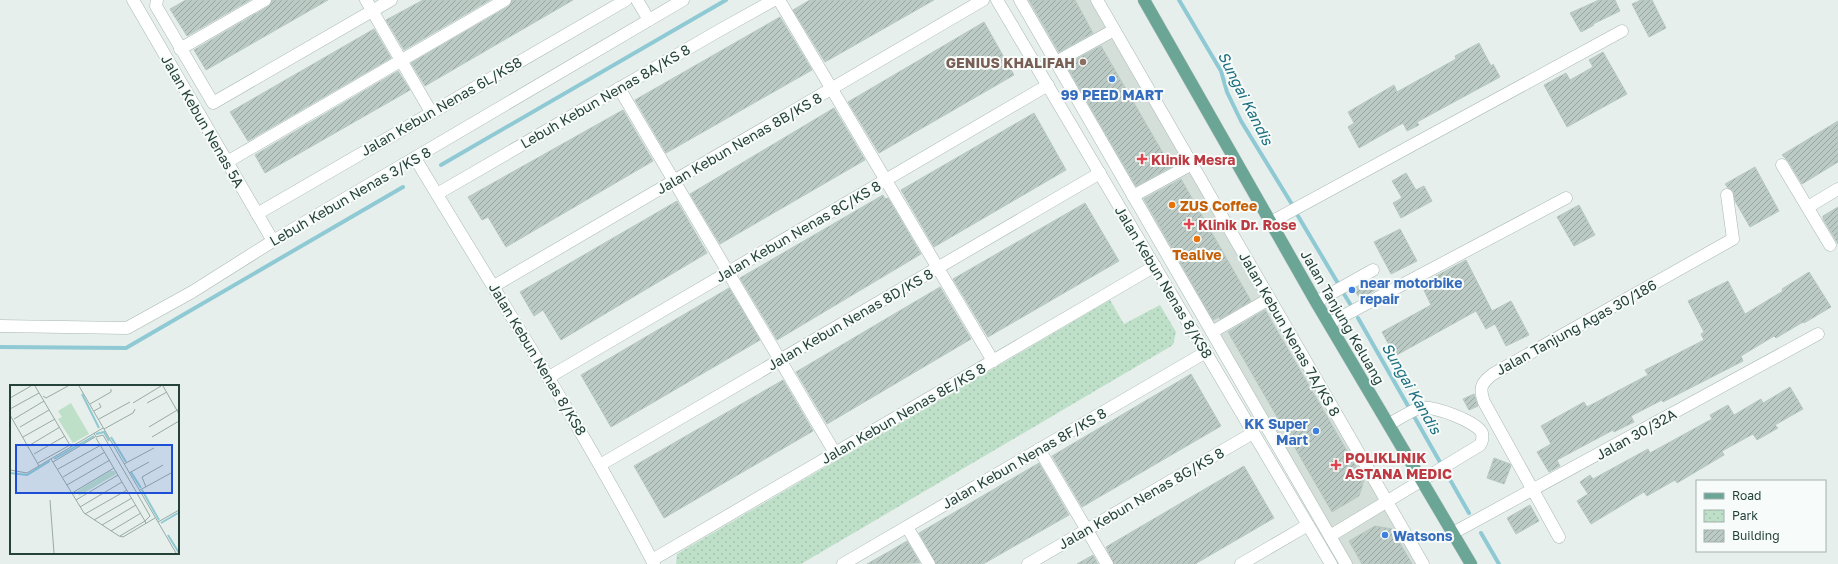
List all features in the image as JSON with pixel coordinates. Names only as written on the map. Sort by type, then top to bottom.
[{"type":"main road","name":"Jalan Tanjung Keluang","points":[[1144,0],[1316,302],[1330,323],[1471,564]]},
{"type":"street","name":"Jalan Kebun Nenas 5A","points":[[133,0],[273,241]]},
{"type":"street","points":[[157,0],[156,6],[213,103],[369,5],[391,0]]},
{"type":"street","points":[[180,49],[265,0]]},
{"type":"street","points":[[227,162],[505,0]]},
{"type":"street","name":"Jalan Kebun Nenas 6L/KS8","points":[[257,214],[626,0]]},
{"type":"street","points":[[637,0],[649,20]]},
{"type":"street","name":"Lebuh Kebun Nenas 3/KS 8","points":[[0,326],[127,328],[192,292],[273,241],[683,0]]},
{"type":"street","name":"Lebuh Kebun Nenas 8A/KS 8","points":[[437,194],[774,0]]},
{"type":"street","points":[[779,0],[993,361]]},
{"type":"street","name":"Jalan Kebun Nenas 8B/KS 8","points":[[494,286],[983,0]]},
{"type":"street","name":"Jalan Kebun Nenas 8/KS8","points":[[997,0],[1331,564]]},
{"type":"street","points":[[1020,0],[1346,564]]},
{"type":"street","name":"Jalan Kebun Nenas 7A/KS 8","points":[[1096,0],[1423,564]]},
{"type":"street","points":[[369,5],[431,112]]},
{"type":"street","points":[[1056,62],[1114,30]]},
{"type":"street","points":[[1271,222],[1622,32]]},
{"type":"street","name":"Jalan Kebun Nenas 8C/KS 8","points":[[549,377],[1048,85]]},
{"type":"street","points":[[619,88],[835,453]]},
{"type":"street","name":"Jalan Kebun Nenas 8/KS8","points":[[415,158],[494,286],[523,337],[549,377],[600,465],[653,562]]},
{"type":"street","points":[[1133,196],[1192,164]]},
{"type":"street","points":[[1782,165],[1808,206],[1830,245]]},
{"type":"street","name":"Jalan Kebun Nenas 8D/KS 8","points":[[600,465],[1100,173]]},
{"type":"street","points":[[1808,206],[1838,189]]},
{"type":"street","name":"Jalan Tanjung Agas 30/186","points":[[1559,537],[1484,402],[1481,392],[1485,380],[1493,374],[1733,239],[1727,195]]},
{"type":"street","points":[[1330,323],[1566,198]]},
{"type":"street","name":"Jalan Kebun Nenas 8E/KS 8","points":[[653,562],[835,453],[1155,266]]},
{"type":"street","points":[[1316,302],[1373,270]]},
{"type":"street","points":[[1212,332],[1269,299]]},
{"type":"street","name":"Jalan 30/32A","points":[[1453,533],[1818,334]]},
{"type":"street","name":"Jalan Kebun Nenas 8F/KS 8","points":[[843,564],[1206,352]]},
{"type":"street","points":[[1330,536],[1423,481],[1441,468],[1480,445],[1482,441],[1482,434],[1477,428],[1462,418],[1430,407],[1419,408],[1389,424]]},
{"type":"street","name":"Jalan Kebun Nenas 8G/KS 8","points":[[1028,564],[1253,432]]},
{"type":"street","points":[[1039,449],[1107,564]]},
{"type":"street","points":[[1241,564],[1308,525]]},
{"type":"street","points":[[907,527],[929,564]]},
{"type":"shaded area","points":[[1024,0],[1090,0],[1418,564],[1350,564]]},
{"type":"green space","points":[[1110,300],[1124,324],[1160,305],[1176,332],[1173,345],[801,564],[676,564],[677,554]]},
{"type":"building","points":[[186,0],[250,0],[187,36],[170,9]]},
{"type":"building","points":[[272,0],[328,0],[206,70],[194,50],[269,6]]},
{"type":"building","points":[[423,0],[490,0],[404,50],[386,20]]},
{"type":"building","points":[[512,0],[573,0],[425,86],[411,63],[509,6]]},
{"type":"building","points":[[810,0],[934,0],[825,62],[793,10]]},
{"type":"building","points":[[1029,0],[1075,0],[1093,33],[1059,52]]},
{"type":"building","points":[[1599,0],[1615,0],[1620,11],[1593,24],[1594,25],[1581,32],[1570,13]]},
{"type":"building","points":[[1641,0],[1652,0],[1666,28],[1649,37],[1632,4]]},
{"type":"building","points":[[780,17],[812,70],[666,153],[635,100]]},
{"type":"building","points":[[984,22],[1014,75],[879,153],[848,102]]},
{"type":"building","points":[[374,29],[391,58],[248,141],[230,112]]},
{"type":"building","points":[[1479,43],[1491,66],[1493,64],[1500,77],[1417,122],[1419,125],[1407,131],[1403,123],[1359,148],[1348,127],[1354,123],[1348,112],[1394,85],[1397,92],[1456,59],[1455,56]]},
{"type":"building","points":[[1101,46],[1171,167],[1136,186],[1066,65]]},
{"type":"building","points":[[1603,52],[1627,94],[1567,127],[1544,85],[1566,73],[1570,80],[1593,67],[1589,60]]},
{"type":"building","points":[[398,71],[410,90],[265,173],[255,155]]},
{"type":"building","points":[[834,108],[865,160],[720,244],[690,194]]},
{"type":"building","points":[[623,110],[653,161],[506,247],[488,217],[482,220],[468,197]]},
{"type":"building","points":[[1034,113],[1066,170],[934,247],[901,190]]},
{"type":"building","points":[[1838,121],[1838,162],[1802,184],[1788,161],[1782,155]]},
{"type":"building","points":[[1755,167],[1779,211],[1750,227],[1735,201],[1733,191],[1725,184]]},
{"type":"building","points":[[1406,173],[1416,190],[1424,186],[1432,201],[1401,218],[1393,203],[1402,198],[1392,181]]},
{"type":"building","points":[[1181,179],[1251,301],[1220,319],[1219,317],[1213,320],[1144,199]]},
{"type":"building","points":[[883,195],[885,199],[888,198],[921,254],[777,340],[740,278]]},
{"type":"building","points":[[677,201],[707,253],[561,340],[543,310],[534,316],[520,292]]},
{"type":"building","points":[[1085,203],[1119,261],[988,337],[953,279]]},
{"type":"building","points":[[1579,205],[1595,235],[1574,246],[1557,217]]},
{"type":"building","points":[[1838,207],[1838,244],[1823,219],[1823,216]]},
{"type":"building","points":[[1400,229],[1417,261],[1391,274],[1374,242]]},
{"type":"building","points":[[1466,260],[1492,311],[1511,301],[1529,335],[1506,346],[1495,324],[1486,329],[1476,311],[1395,356],[1382,332],[1431,305],[1421,284]]},
{"type":"building","points":[[1809,272],[1831,307],[1776,338],[1774,336],[1741,356],[1743,361],[1663,402],[1662,400],[1631,416],[1634,422],[1614,432],[1613,430],[1557,460],[1560,466],[1549,472],[1537,452],[1551,444],[1541,426],[1584,402],[1587,407],[1648,375],[1645,370],[1704,340],[1701,334],[1704,332],[1688,301],[1728,281],[1745,314],[1783,291],[1782,289]]},
{"type":"building","points":[[1369,281],[1375,290],[1360,299],[1354,289]]},
{"type":"building","points":[[940,287],[971,339],[827,424],[796,372]]},
{"type":"building","points":[[729,288],[760,340],[611,427],[581,375]]},
{"type":"building","points":[[1265,310],[1364,480],[1359,496],[1332,512],[1228,332]]},
{"type":"building","points":[[1191,374],[1221,426],[1082,507],[1052,456]]},
{"type":"building","points":[[783,380],[813,431],[664,518],[634,466]]},
{"type":"building","points":[[1790,387],[1803,409],[1775,425],[1778,428],[1757,440],[1753,434],[1722,451],[1724,455],[1677,483],[1675,480],[1647,496],[1644,492],[1591,524],[1577,501],[1588,494],[1580,482],[1590,475],[1593,479],[1648,449],[1650,453],[1712,419],[1710,415],[1728,405],[1734,415],[1761,399],[1763,403]]},
{"type":"building","points":[[1474,394],[1478,406],[1469,410],[1463,399]]},
{"type":"building","points":[[1494,458],[1510,464],[1511,466],[1504,484],[1487,478]]},
{"type":"building","points":[[1039,463],[1069,515],[983,564],[936,564],[919,533]]},
{"type":"building","points":[[1244,466],[1274,518],[1195,564],[1114,564],[1106,547]]},
{"type":"building","points":[[1530,505],[1539,521],[1516,534],[1507,518]]},
{"type":"building","points":[[1375,526],[1392,529],[1412,564],[1362,564],[1349,541]]},
{"type":"building","points":[[907,541],[920,563],[867,564],[890,551]]},
{"type":"building","points":[[1093,555],[1098,564],[1077,564]]},
{"type":"waterway","points":[[441,165],[726,0]]},
{"type":"waterway","name":"Sungai Kandis","points":[[1179,0],[1221,71],[1227,92],[1241,121],[1293,206]]},
{"type":"waterway","points":[[0,347],[126,348],[403,187]]},
{"type":"waterway","name":"Sungai Kandis","points":[[1298,216],[1339,285]]},
{"type":"waterway","name":"Sungai Kandis","points":[[1344,294],[1352,307]]},
{"type":"waterway","name":"Sungai Kandis","points":[[1358,318],[1469,513]]},
{"type":"waterway","name":"Sungai Kandis","points":[[1481,533],[1499,564]]},
{"type":"place","name":"GENIUS KHALIFAH","points":[[1083,62]]},
{"type":"place","name":"99 PEED MART","points":[[1112,79]]},
{"type":"place","name":"Klinik Mesra","points":[[1142,159]]},
{"type":"place","name":"ZUS Coffee","points":[[1172,205]]},
{"type":"place","name":"Klinik Dr. Rose","points":[[1189,224]]},
{"type":"place","name":"Tealive","points":[[1197,239]]},
{"type":"place","name":"near motorbike repair","points":[[1352,290]]},
{"type":"place","name":"KK Super Mart","points":[[1316,431]]},
{"type":"place","name":"POLIKLINIK ASTANA MEDIC","points":[[1336,465]]},
{"type":"place","name":"Watsons","points":[[1385,535]]}]
